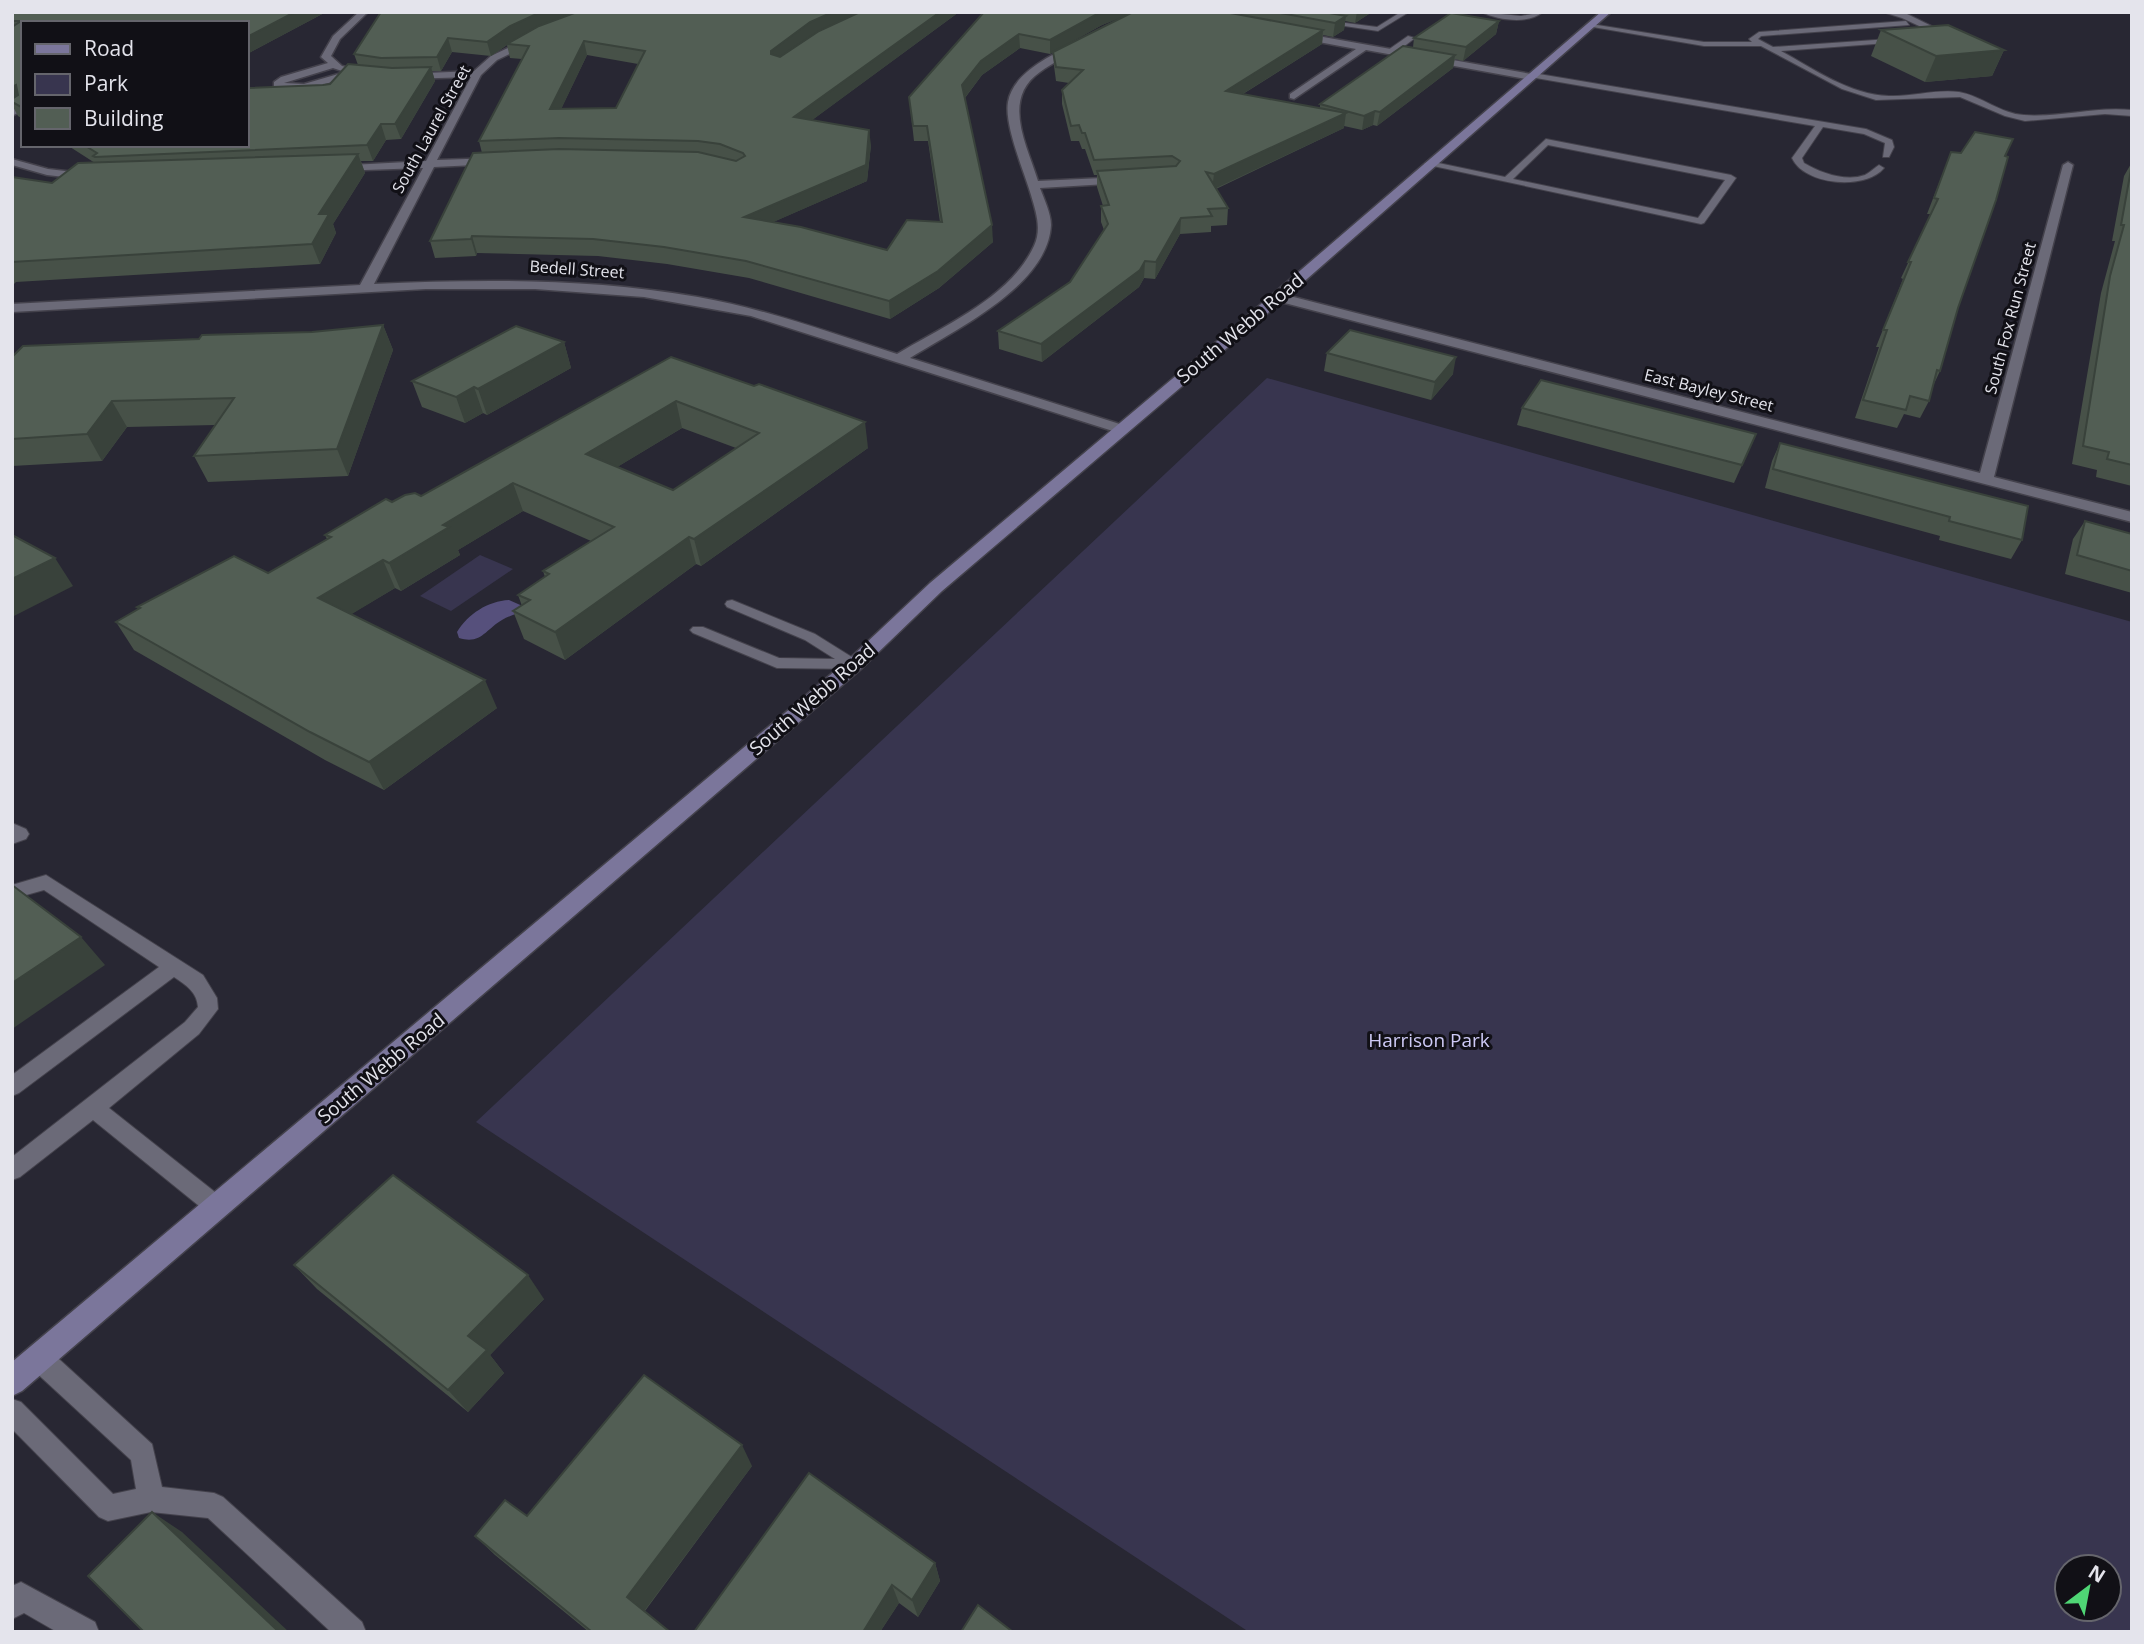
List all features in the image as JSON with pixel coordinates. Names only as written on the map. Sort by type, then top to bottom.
[{"type":"main road","name":"South Webb Road","points":[[12,1381],[855,664],[936,587],[1278,298],[1607,12]]},
{"type":"street","points":[[364,12],[349,23],[330,46],[326,57],[333,65],[352,73],[380,76]]},
{"type":"street","name":"South Laurel Street","points":[[365,288],[477,74],[506,51],[547,32]]},
{"type":"street","points":[[1283,33],[1532,76]]},
{"type":"street","points":[[900,358],[1003,291],[1031,265],[1043,243],[1045,233],[1035,185],[1012,112],[1016,94],[1036,69],[1088,42]]},
{"type":"street","points":[[1294,96],[1365,47]]},
{"type":"street","points":[[333,65],[284,79],[277,84],[287,88],[300,87],[352,73]]},
{"type":"street","points":[[393,77],[477,74]]},
{"type":"street","points":[[317,169],[515,160]]},
{"type":"street","points":[[12,162],[47,172],[103,178]]},
{"type":"street","name":"South Fox Run Street","points":[[1986,480],[2068,164]]},
{"type":"street","points":[[1035,185],[1135,180]]},
{"type":"street","name":"Bedell Street","points":[[12,308],[505,282],[632,290],[744,311],[1121,429]]},
{"type":"street","name":"East Bayley Street","points":[[1278,298],[2132,517]]},
{"type":"lane","points":[[1315,21],[1378,29],[1406,12]]},
{"type":"lane","points":[[1484,12],[1522,19],[1534,18],[1540,12]]},
{"type":"lane","points":[[1886,12],[1949,36],[1922,38]]},
{"type":"lane","points":[[1916,22],[1759,34],[1753,38],[1867,96],[1890,99],[1953,94],[2011,116],[2027,118],[2113,110],[2132,113]]},
{"type":"lane","points":[[1320,39],[1341,26]]},
{"type":"lane","points":[[1591,26],[1704,44],[1763,44]]},
{"type":"lane","points":[[1391,52],[1411,38]]},
{"type":"lane","points":[[1772,49],[1908,39]]},
{"type":"lane","points":[[1532,76],[1847,129],[1880,137],[1890,145],[1886,155]]},
{"type":"lane","points":[[1819,126],[1797,159],[1800,165],[1821,175],[1854,179],[1871,177],[1879,168]]},
{"type":"lane","points":[[1429,164],[1506,181],[1701,221],[1731,178],[1546,142],[1506,181]]},
{"type":"lane","points":[[732,604],[810,637],[855,664]]},
{"type":"lane","points":[[698,630],[777,663],[855,664]]},
{"type":"lane","points":[[12,829],[20,834],[12,838]]},
{"type":"lane","points":[[12,892],[46,882],[196,981],[207,998],[208,1009],[192,1028],[12,1170]]},
{"type":"lane","points":[[12,1087],[173,967]]},
{"type":"lane","points":[[93,1108],[217,1207]]},
{"type":"lane","points":[[39,1358],[143,1453],[151,1499]]},
{"type":"lane","points":[[12,1411],[108,1508],[151,1499],[214,1506],[352,1632]]},
{"type":"lane","points":[[12,1605],[21,1596],[85,1632]]},
{"type":"green space","name":"Harrison Park","points":[[1267,378],[2132,622],[2132,1632],[1249,1632],[476,1122]]},
{"type":"green space","points":[[480,555],[513,569],[451,611],[420,596]]},
{"type":"shaded area","points":[[509,600],[527,608],[502,620],[478,638],[459,638],[457,632],[473,614],[486,606]]},
{"type":"building","points":[[12,12],[295,12],[248,36],[248,21],[12,21]]},
{"type":"building","points":[[381,12],[541,12],[510,26],[487,42],[448,38],[437,57],[381,58],[354,54]]},
{"type":"building","points":[[577,12],[833,12],[810,22],[771,51],[771,54],[780,57],[819,31],[860,12],[940,12],[794,117],[869,130],[866,165],[744,217],[801,227],[887,250],[907,220],[942,222],[927,126],[913,126],[909,97],[984,12],[1101,12],[1050,40],[1019,34],[981,61],[962,85],[992,225],[938,271],[889,301],[746,261],[664,247],[593,239],[472,236],[471,239],[430,241],[473,153],[559,149],[698,152],[736,161],[745,156],[720,144],[698,141],[559,138],[479,141],[529,46],[507,44],[539,26]],"holes":[[[584,41],[645,51],[616,108],[550,109]]]},
{"type":"building","points":[[1133,12],[1225,12],[1323,30],[1226,91],[1346,113],[1214,174],[1206,172],[1228,208],[1208,209],[1212,216],[1181,218],[1156,262],[1145,261],[1140,270],[1041,344],[998,331],[1070,282],[1108,224],[1101,206],[1109,205],[1097,171],[1176,166],[1180,161],[1172,156],[1094,160],[1085,133],[1082,133],[1079,125],[1071,126],[1062,90],[1083,70],[1056,67],[1053,52]]},
{"type":"building","points":[[1275,12],[1324,12],[1346,16],[1335,23]]},
{"type":"building","points":[[1451,13],[1499,21],[1466,47],[1414,38]]},
{"type":"building","points":[[21,21],[21,107],[12,102],[18,95],[16,85],[12,87],[12,27]]},
{"type":"building","points":[[1948,25],[2004,50],[1936,56],[1881,30]]},
{"type":"building","points":[[1403,46],[1455,55],[1380,112],[1375,111],[1364,116],[1320,104]]},
{"type":"building","points":[[348,64],[392,68],[431,67],[395,124],[381,124],[367,145],[95,157],[93,156],[97,153],[87,147],[248,147],[248,88],[330,84]]},
{"type":"building","points":[[1975,132],[2013,139],[2005,156],[2008,157],[1996,200],[1958,308],[1940,371],[1937,370],[1929,401],[1910,396],[1906,410],[1863,400],[1887,330],[1883,330],[1911,262],[1908,262],[1938,199],[1934,198],[1951,152],[1961,153]]},
{"type":"building","points":[[358,154],[319,214],[329,214],[312,244],[12,262],[12,177],[52,183],[78,163]]},
{"type":"building","points":[[2132,164],[2132,465],[2107,459],[2109,452],[2083,446],[2110,276],[2124,225],[2121,225]]},
{"type":"building","points":[[383,325],[337,449],[194,456],[234,398],[112,401],[87,434],[12,439],[12,357],[23,346],[199,339],[202,335],[312,332]]},
{"type":"building","points":[[516,326],[564,342],[478,389],[474,387],[456,397],[412,381]]},
{"type":"building","points":[[1350,330],[1456,357],[1435,382],[1327,353]]},
{"type":"building","points":[[671,357],[754,386],[759,384],[865,422],[694,539],[689,537],[555,632],[513,611],[530,600],[518,595],[549,574],[543,571],[614,527],[513,483],[443,525],[449,527],[389,563],[383,560],[318,598],[485,680],[369,762],[310,732],[116,622],[140,608],[137,607],[234,556],[268,573],[331,537],[325,535],[386,499],[392,502],[415,493],[421,496]],"holes":[[[676,401],[759,433],[673,490],[586,454]]]},
{"type":"building","points":[[1541,380],[1756,434],[1742,465],[1522,408]]},
{"type":"building","points":[[1780,443],[2028,506],[2022,540],[1949,521],[1950,517],[1773,469]]},
{"type":"building","points":[[2085,521],[2132,534],[2132,571],[2077,555]]},
{"type":"building","points":[[12,535],[55,558],[12,579]]},
{"type":"building","points":[[12,885],[81,937],[12,983]]},
{"type":"building","points":[[393,1175],[528,1275],[468,1336],[487,1350],[448,1390],[294,1265]]},
{"type":"building","points":[[644,1375],[742,1445],[627,1597],[670,1632],[592,1632],[475,1536],[505,1500],[527,1516]]},
{"type":"building","points":[[809,1473],[935,1563],[912,1600],[892,1585],[863,1632],[694,1632]]},
{"type":"building","points":[[152,1512],[279,1632],[144,1632],[88,1576]]},
{"type":"building","points":[[978,1605],[1013,1632],[961,1632]]}]
